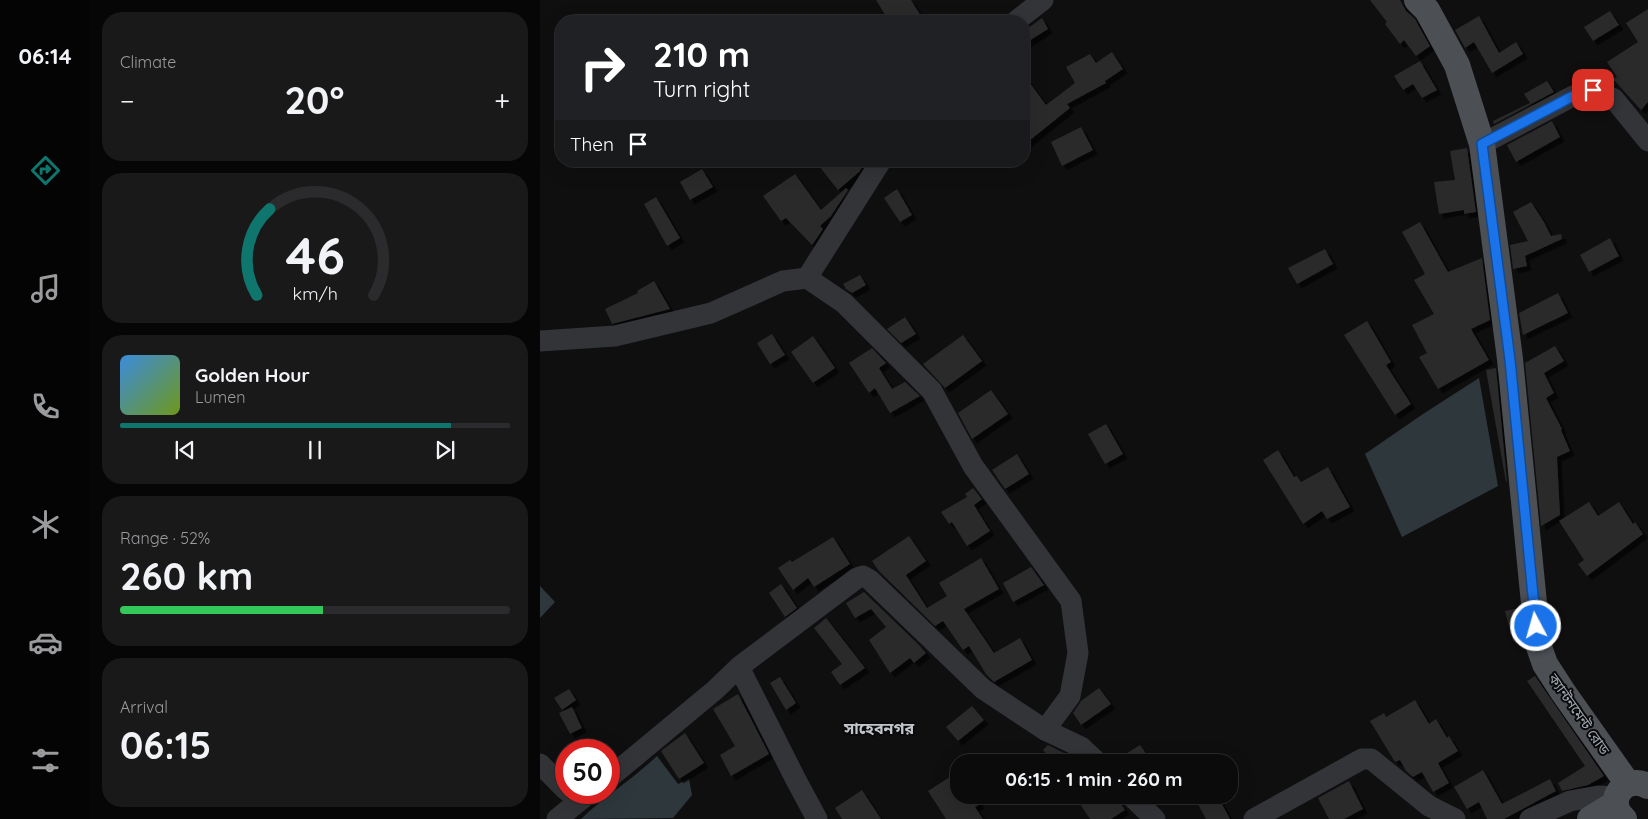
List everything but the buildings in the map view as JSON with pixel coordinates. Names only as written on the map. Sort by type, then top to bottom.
[{"type":"main road","name":"ক্যান্টনমেন্ট রোড","points":[[1417,0],[1427,10],[1457,64],[1482,144],[1510,360],[1538,644],[1545,664],[1633,794]]},
{"type":"main road","points":[[1590,819],[1633,794]]},
{"type":"street","points":[[1024,15],[1043,0]]},
{"type":"street","points":[[1482,144],[1573,96],[1593,90],[1614,99],[1648,141]]},
{"type":"street","points":[[807,278],[877,167]]},
{"type":"street","points":[[540,341],[615,336],[712,314],[783,281],[807,278],[844,302],[932,391],[973,466],[1071,601],[1078,653],[1070,696],[1045,730]]},
{"type":"street","points":[[620,769],[708,696],[739,667],[857,578],[863,576],[870,580],[983,689],[1045,730],[1081,747],[1088,754]]},
{"type":"street","points":[[739,667],[817,819]]},
{"type":"street","points":[[1254,819],[1362,759],[1371,759],[1429,806],[1456,819]]},
{"type":"street","points":[[540,764],[555,776]]},
{"type":"street","points":[[1530,819],[1570,800],[1633,794]]},
{"type":"street","points":[[556,819],[568,804]]},
{"type":"street","points":[[1139,804],[1155,819]]},
{"type":"shaded area","points":[[1479,378],[1498,486],[1402,537],[1365,454]]},
{"type":"shaded area","points":[[540,586],[555,602],[540,618]]},
{"type":"shaded area","points":[[657,756],[678,784],[689,779],[692,795],[673,818],[581,819],[599,804],[620,804],[620,787]]},
{"type":"district","name":"সাহেবনগর","points":[[879,728]]},
{"type":"route","points":[[1536,626],[1510,360],[1482,144],[1573,96],[1593,90]]}]
